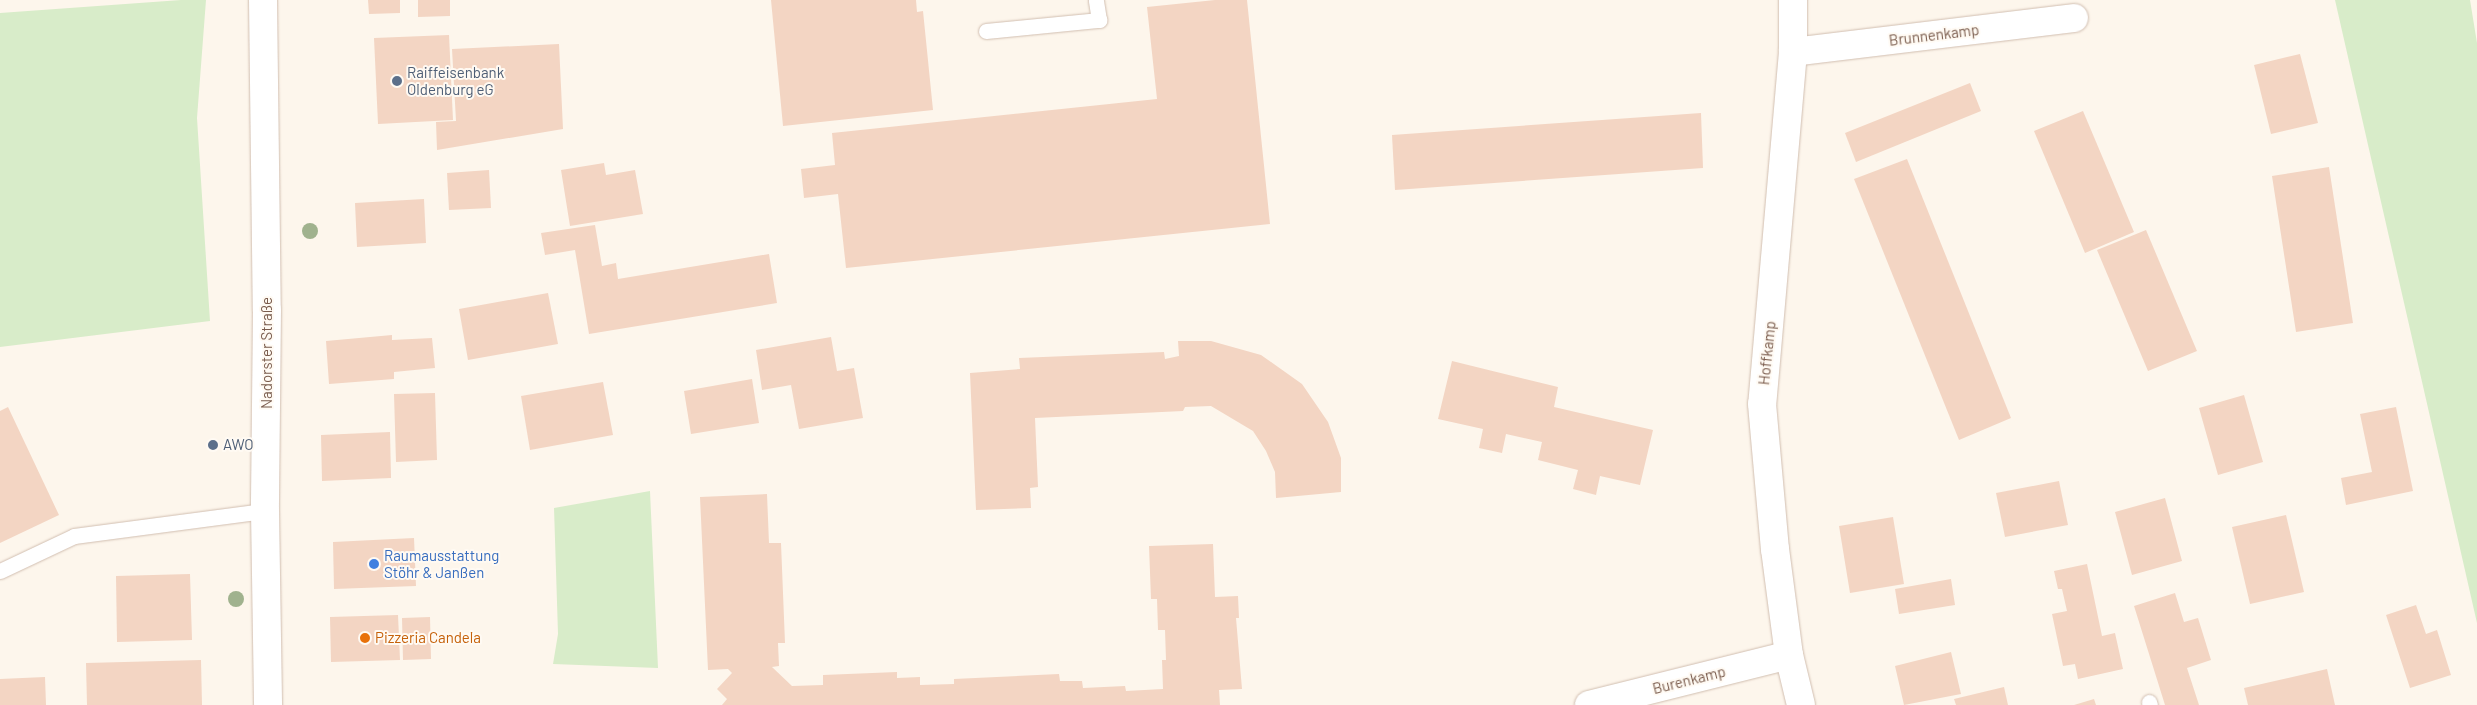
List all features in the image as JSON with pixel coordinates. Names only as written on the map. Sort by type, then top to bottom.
[{"type":"street","name":"Nadorster Straße","points":[[263,0],[268,310],[265,510],[268,705]]},
{"type":"street","name":"Hoffkamp","points":[[1793,0],[1793,52],[1762,404],[1775,549],[1789,655],[1801,705]]},
{"type":"street","name":"Brunnenkamp","points":[[1793,52],[2074,18]]},
{"type":"street","name":"Burenkamp","points":[[1589,705],[1789,655]]},
{"type":"lane","points":[[986,31],[1099,20],[1096,0]]},
{"type":"lane","points":[[0,571],[74,536],[265,510]]},
{"type":"green space","points":[[181,0],[206,0],[197,118],[210,321],[0,347],[0,13]]},
{"type":"green space","points":[[2335,0],[2470,0],[2477,43],[2477,623]]},
{"type":"green space","points":[[650,491],[658,668],[553,664],[558,634],[554,508]]},
{"type":"building","points":[[368,0],[400,0],[400,13],[369,14]]},
{"type":"building","points":[[418,0],[450,0],[450,16],[418,17]]},
{"type":"building","points":[[771,0],[916,0],[917,12],[923,11],[933,110],[783,126]]},
{"type":"building","points":[[1215,0],[1247,0],[1270,224],[846,268],[838,194],[804,198],[801,169],[835,165],[832,133],[1157,99],[1147,7]]},
{"type":"building","points":[[449,35],[453,120],[378,124],[374,38]]},
{"type":"building","points":[[559,44],[563,129],[437,150],[436,122],[456,121],[452,49]]},
{"type":"building","points":[[2300,54],[2318,123],[2271,134],[2254,65]]},
{"type":"building","points":[[1970,83],[1981,111],[1856,162],[1845,133]]},
{"type":"building","points":[[2083,111],[2134,232],[2085,253],[2034,131]]},
{"type":"building","points":[[1701,113],[1703,168],[1395,190],[1392,135]]},
{"type":"building","points":[[1907,159],[2011,418],[1959,440],[1854,179]]},
{"type":"building","points":[[604,163],[606,175],[635,170],[643,214],[570,226],[561,170]]},
{"type":"building","points":[[2329,167],[2353,323],[2296,332],[2272,176]]},
{"type":"building","points":[[489,170],[491,208],[449,210],[447,173]]},
{"type":"building","points":[[424,199],[426,243],[357,247],[355,203]]},
{"type":"building","points":[[595,225],[602,266],[616,263],[618,279],[769,254],[777,303],[589,334],[575,250],[545,255],[541,233]]},
{"type":"building","points":[[2146,230],[2197,351],[2148,371],[2097,250]]},
{"type":"building","points":[[548,293],[558,344],[468,360],[459,309]]},
{"type":"building","points":[[392,335],[392,340],[432,338],[435,368],[394,372],[394,379],[329,384],[326,341]]},
{"type":"building","points":[[831,337],[837,371],[854,368],[863,418],[799,429],[791,385],[762,390],[756,350]]},
{"type":"building","points":[[1178,341],[1211,341],[1261,355],[1302,384],[1328,422],[1341,458],[1341,492],[1276,498],[1275,472],[1266,451],[1253,431],[1211,406],[1185,407],[1183,411],[1035,418],[1038,487],[1030,488],[1031,508],[976,510],[970,373],[1020,369],[1019,358],[1164,352],[1165,359],[1179,356]]},
{"type":"building","points":[[1452,361],[1558,387],[1554,407],[1653,430],[1640,485],[1600,476],[1596,495],[1573,489],[1578,470],[1538,460],[1542,442],[1506,434],[1502,453],[1479,448],[1483,429],[1438,419]]},
{"type":"building","points":[[752,379],[759,423],[691,434],[684,391]]},
{"type":"building","points":[[603,382],[613,435],[530,450],[521,396]]},
{"type":"building","points":[[435,393],[437,460],[396,462],[394,394]]},
{"type":"building","points":[[2244,395],[2263,462],[2218,475],[2199,408]]},
{"type":"building","points":[[8,407],[59,515],[0,543],[0,411]]},
{"type":"building","points":[[2396,407],[2413,491],[2346,505],[2341,478],[2372,472],[2360,414]]},
{"type":"building","points":[[390,432],[391,478],[322,481],[321,435]]},
{"type":"building","points":[[2059,481],[2068,525],[2005,537],[1996,493]]},
{"type":"building","points":[[767,494],[769,543],[781,543],[785,643],[778,643],[779,666],[772,667],[792,686],[823,685],[823,675],[897,672],[897,678],[920,677],[920,685],[954,684],[954,679],[1059,674],[1060,681],[1082,681],[1083,688],[1125,686],[1126,691],[1163,689],[1162,660],[1166,660],[1165,630],[1158,630],[1157,599],[1151,599],[1149,546],[1213,544],[1215,597],[1238,596],[1239,618],[1236,618],[1242,689],[1219,690],[1220,705],[722,705],[727,699],[717,689],[732,673],[728,669],[708,670],[700,497]]},
{"type":"building","points":[[2165,498],[2182,561],[2132,575],[2115,512]]},
{"type":"building","points":[[2286,515],[2304,592],[2250,604],[2232,527]]},
{"type":"building","points":[[1893,517],[1904,584],[1850,593],[1839,526]]},
{"type":"building","name":"Raumausstattung Stöhr & Janßen","points":[[414,538],[416,586],[334,589],[333,542]]},
{"type":"building","points":[[2087,564],[2102,636],[2115,633],[2123,669],[2078,679],[2075,664],[2063,666],[2052,614],[2067,611],[2062,589],[2058,589],[2054,571]]},
{"type":"building","points":[[190,574],[192,640],[117,642],[116,576]]},
{"type":"building","points":[[1951,579],[1955,605],[1899,614],[1895,589]]},
{"type":"building","points":[[2175,593],[2184,622],[2198,618],[2211,660],[2187,668],[2199,705],[2165,705],[2134,606]]},
{"type":"building","points":[[2416,605],[2426,634],[2437,630],[2451,675],[2410,688],[2386,615]]},
{"type":"building","name":"Pizzeria Candela","points":[[398,615],[400,660],[331,662],[330,617]]},
{"type":"building","points":[[430,617],[431,659],[403,660],[402,618]]},
{"type":"building","points":[[1951,652],[1961,694],[1904,705],[1895,666]]},
{"type":"building","points":[[201,660],[202,705],[87,705],[86,663]]},
{"type":"building","points":[[2327,669],[2335,705],[2248,705],[2244,688]]},
{"type":"building","points":[[45,677],[46,705],[0,705],[0,679]]},
{"type":"building","points":[[2004,687],[2008,705],[1956,705],[1954,699]]},
{"type":"building","points":[[2094,699],[2096,705],[2074,705]]},
{"type":"place","name":"Raiffeisenbank Oldenburg eG","points":[[397,81]]},
{"type":"place","name":"AWO","points":[[213,445]]},
{"type":"place","name":"Raumausstattung Stöhr & Janßen","points":[[374,564]]},
{"type":"place","name":"Pizzeria Candela","points":[[365,638]]}]
